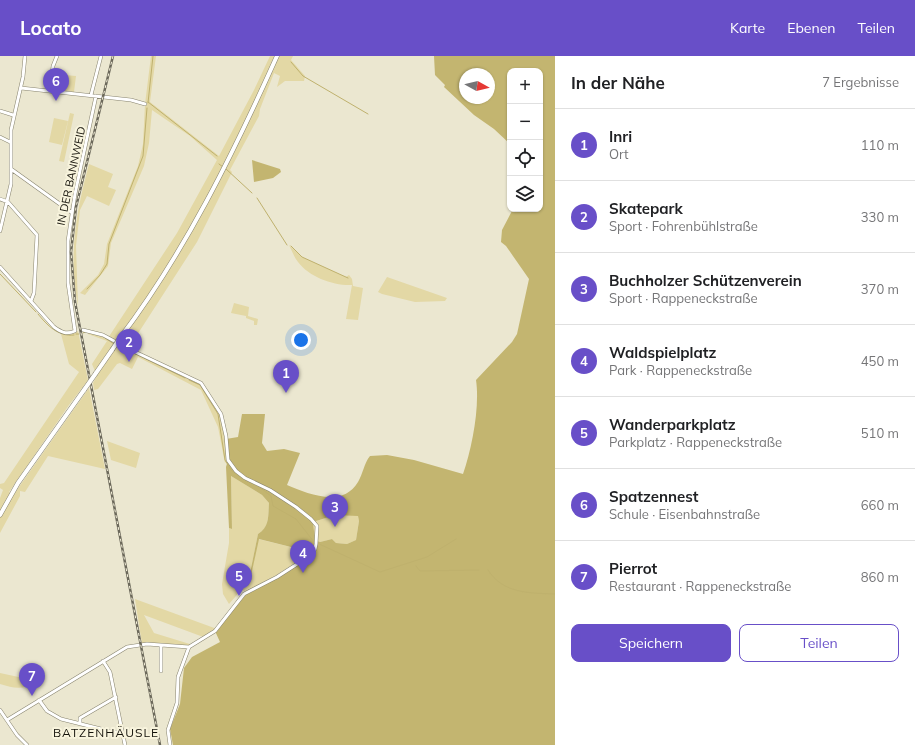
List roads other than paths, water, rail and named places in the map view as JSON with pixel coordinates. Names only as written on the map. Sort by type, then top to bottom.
[{"type":"main road","points":[[0,515],[18,483],[112,350],[177,253],[222,172],[277,56]]},
{"type":"street","points":[[0,231],[11,184],[10,142],[13,115],[21,88],[25,56]]},
{"type":"street","points":[[50,91],[53,66],[57,56]]},
{"type":"street","points":[[91,95],[101,56]]},
{"type":"street","points":[[21,88],[131,100],[145,104]]},
{"type":"street","name":"IN DER BANNWEID","points":[[31,301],[60,332],[66,334],[75,332],[67,267],[71,212],[96,96]]},
{"type":"street","points":[[0,111],[13,115]]},
{"type":"street","points":[[0,136],[10,142]]},
{"type":"street","points":[[10,169],[71,212]]},
{"type":"street","points":[[0,199],[8,202],[36,235],[34,293],[31,301],[0,267]]},
{"type":"street","points":[[7,720],[103,661],[132,645],[189,647],[215,631],[231,608],[249,590],[277,577],[305,560],[315,549],[317,543],[317,526],[311,519],[270,490],[245,478],[236,471],[228,460],[226,436],[221,414],[201,382],[131,350],[103,335],[83,330]]},
{"type":"street","points":[[161,645],[161,671]]},
{"type":"street","points":[[170,745],[168,730],[177,703],[178,677],[189,647]]},
{"type":"street","points":[[103,661],[110,672],[125,745]]},
{"type":"street","points":[[80,723],[80,718],[116,697]]},
{"type":"street","points":[[40,700],[47,711],[61,720],[122,733]]},
{"type":"street","points":[[0,710],[17,735],[27,745]]},
{"type":"waterway","points":[[148,103],[153,56]]},
{"type":"waterway","points":[[291,62],[303,76],[368,114]]},
{"type":"waterway","points":[[148,102],[217,156]]},
{"type":"waterway","points":[[87,289],[100,275],[107,264],[109,244],[143,156],[147,108]]},
{"type":"waterway","points":[[219,164],[223,167]]},
{"type":"waterway","points":[[226,169],[252,193]]},
{"type":"waterway","points":[[257,198],[287,245]]},
{"type":"waterway","points":[[291,246],[302,257],[348,278]]},
{"type":"waterway","points":[[0,274],[36,312]]},
{"type":"waterway","points":[[38,314],[49,326],[58,332],[74,335]]},
{"type":"waterway","points":[[105,338],[114,344]]},
{"type":"waterway","points":[[117,345],[185,378]]},
{"type":"waterway","points":[[189,380],[200,385],[218,414],[225,460],[231,470],[239,476]]},
{"type":"waterway","points":[[258,486],[271,496],[273,506],[296,519],[314,542]]},
{"type":"waterway","points":[[317,543],[380,572],[427,557],[456,539]]},
{"type":"waterway","points":[[416,566],[420,571],[479,570]]},
{"type":"waterway","points":[[488,570],[494,578],[509,588],[518,591],[555,594]]},
{"type":"railway","points":[[113,56],[76,207],[71,252],[75,302],[160,745]]},
{"type":"place","name":"Spatzennest","points":[[56,101]]},
{"type":"place","name":"Skatepark","points":[[129,362]]},
{"type":"place","name":"Inri","points":[[286,393]]},
{"type":"place","name":"Buchholzer Schützenverein","points":[[335,527]]},
{"type":"place","name":"Waldspielplatz","points":[[303,573]]},
{"type":"place","name":"Wanderparkplatz","points":[[239,596]]},
{"type":"place","name":"Pierrot","points":[[32,696]]},
{"type":"district","name":"BATZENHÄUSLE","points":[[106,733]]}]
